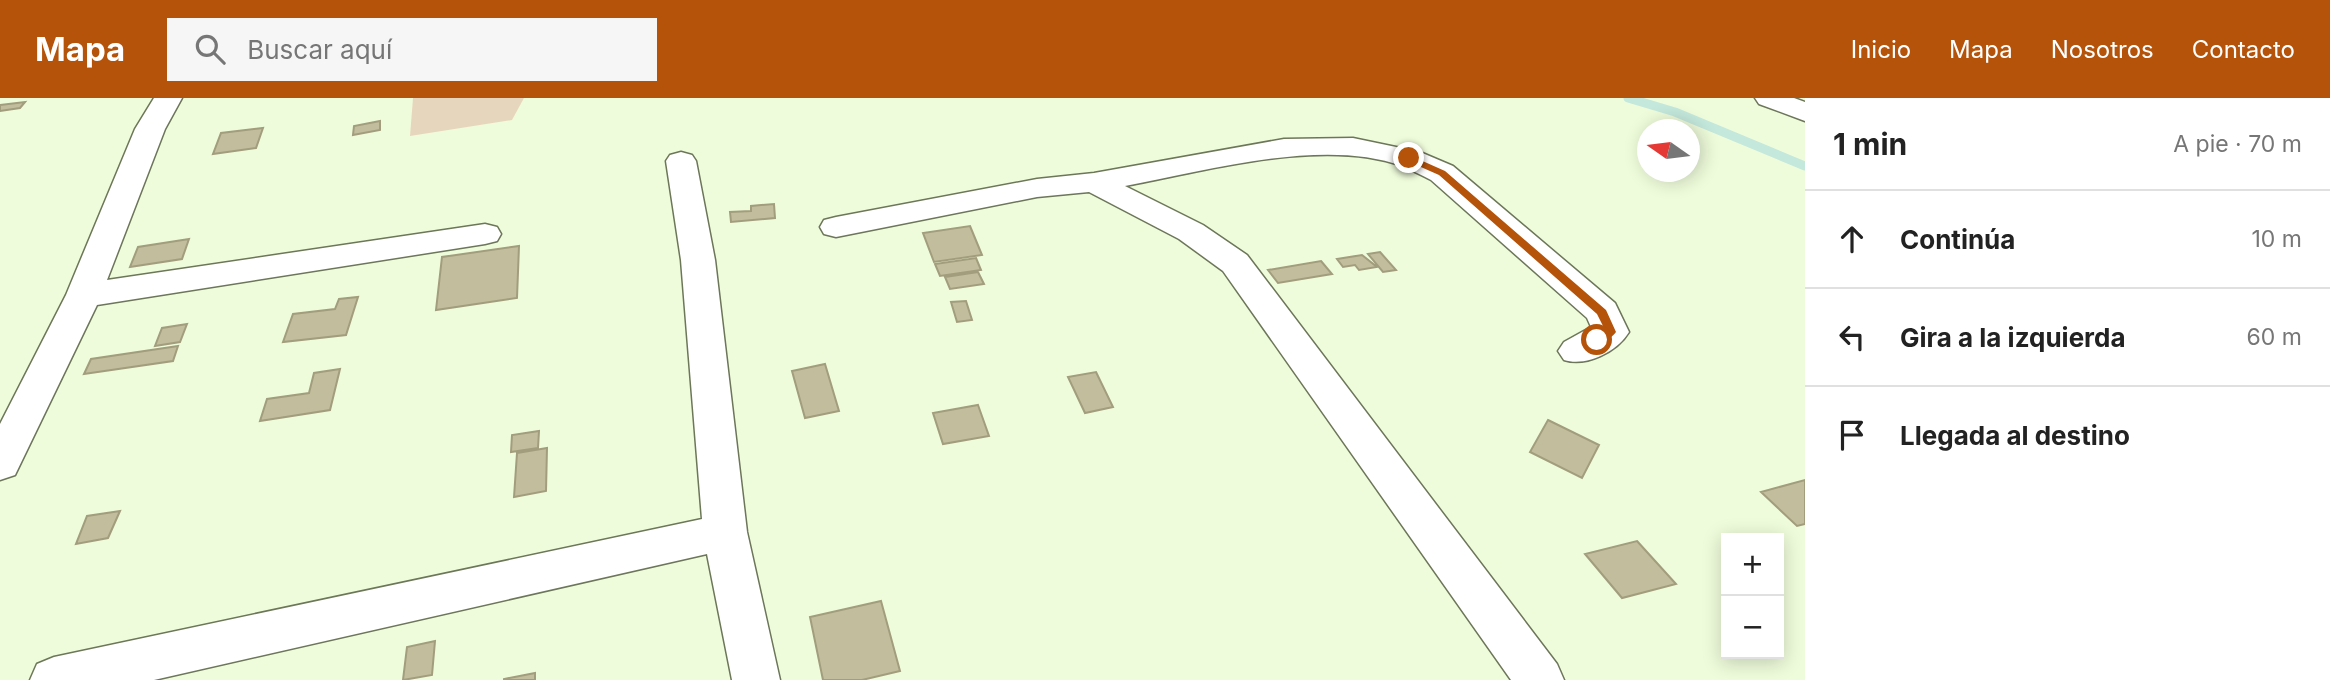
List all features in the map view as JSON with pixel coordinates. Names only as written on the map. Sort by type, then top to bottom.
[{"type":"street","points":[[0,464],[83,295],[150,130],[168,98]]},
{"type":"street","points":[[1769,98],[1805,112]]},
{"type":"street","points":[[836,227],[1037,188],[1094,182],[1283,148],[1353,147],[1409,158],[1442,173],[1602,312],[1611,332],[1577,351]]},
{"type":"street","points":[[681,161],[698,260],[725,532],[756,680]]},
{"type":"street","points":[[1094,182],[1191,232],[1235,262],[1540,680]]},
{"type":"street","points":[[83,295],[485,234]]},
{"type":"street","points":[[54,680],[725,532]]},
{"type":"shaded area","points":[[413,98],[524,98],[512,120],[410,136]]},
{"type":"building","points":[[25,102],[20,108],[0,111],[0,105]]},
{"type":"building","points":[[380,121],[380,130],[353,135],[354,126]]},
{"type":"building","points":[[263,128],[256,148],[213,154],[221,133]]},
{"type":"building","points":[[774,204],[775,218],[731,222],[730,212],[751,211],[751,206]]},
{"type":"building","points":[[970,226],[982,255],[934,262],[923,233]]},
{"type":"building","points":[[189,239],[182,259],[130,267],[138,247]]},
{"type":"building","points":[[519,246],[517,298],[436,310],[442,257]]},
{"type":"building","points":[[1380,252],[1396,270],[1383,272],[1368,254]]},
{"type":"building","points":[[1362,255],[1377,267],[1359,270],[1355,265],[1343,267],[1337,259]]},
{"type":"building","points":[[976,258],[981,270],[940,276],[935,264]]},
{"type":"building","points":[[1321,261],[1332,274],[1278,283],[1268,270]]},
{"type":"building","points":[[978,272],[984,284],[950,289],[945,277]]},
{"type":"building","points":[[358,297],[346,335],[283,342],[293,314],[335,309],[339,299]]},
{"type":"building","points":[[966,301],[972,320],[957,322],[951,302]]},
{"type":"building","points":[[187,324],[180,342],[155,346],[162,328]]},
{"type":"building","points":[[178,346],[173,361],[84,374],[91,359]]},
{"type":"building","points":[[825,364],[839,411],[805,418],[792,371]]},
{"type":"building","points":[[340,369],[330,410],[260,421],[267,399],[309,393],[314,373]]},
{"type":"building","points":[[1096,372],[1113,407],[1085,413],[1068,377]]},
{"type":"building","points":[[978,405],[989,436],[943,444],[933,413]]},
{"type":"building","points":[[1548,420],[1599,445],[1582,478],[1530,452]]},
{"type":"building","points":[[539,431],[538,448],[511,452],[512,435]]},
{"type":"building","points":[[547,448],[546,491],[514,497],[517,453]]},
{"type":"building","points":[[1805,480],[1805,524],[1797,526],[1761,492]]},
{"type":"building","points":[[120,511],[108,538],[76,544],[87,516]]},
{"type":"building","points":[[1637,541],[1676,584],[1622,598],[1585,554]]},
{"type":"building","points":[[881,601],[900,671],[862,680],[823,680],[810,617]]},
{"type":"building","points":[[435,641],[432,675],[403,680],[407,647]]},
{"type":"building","points":[[535,673],[535,680],[504,680],[504,679]]},
{"type":"waterway","points":[[1628,98],[1675,112],[1805,166]]},
{"type":"route","points":[[1409,158],[1442,173],[1602,312],[1611,332],[1597,340]]}]
